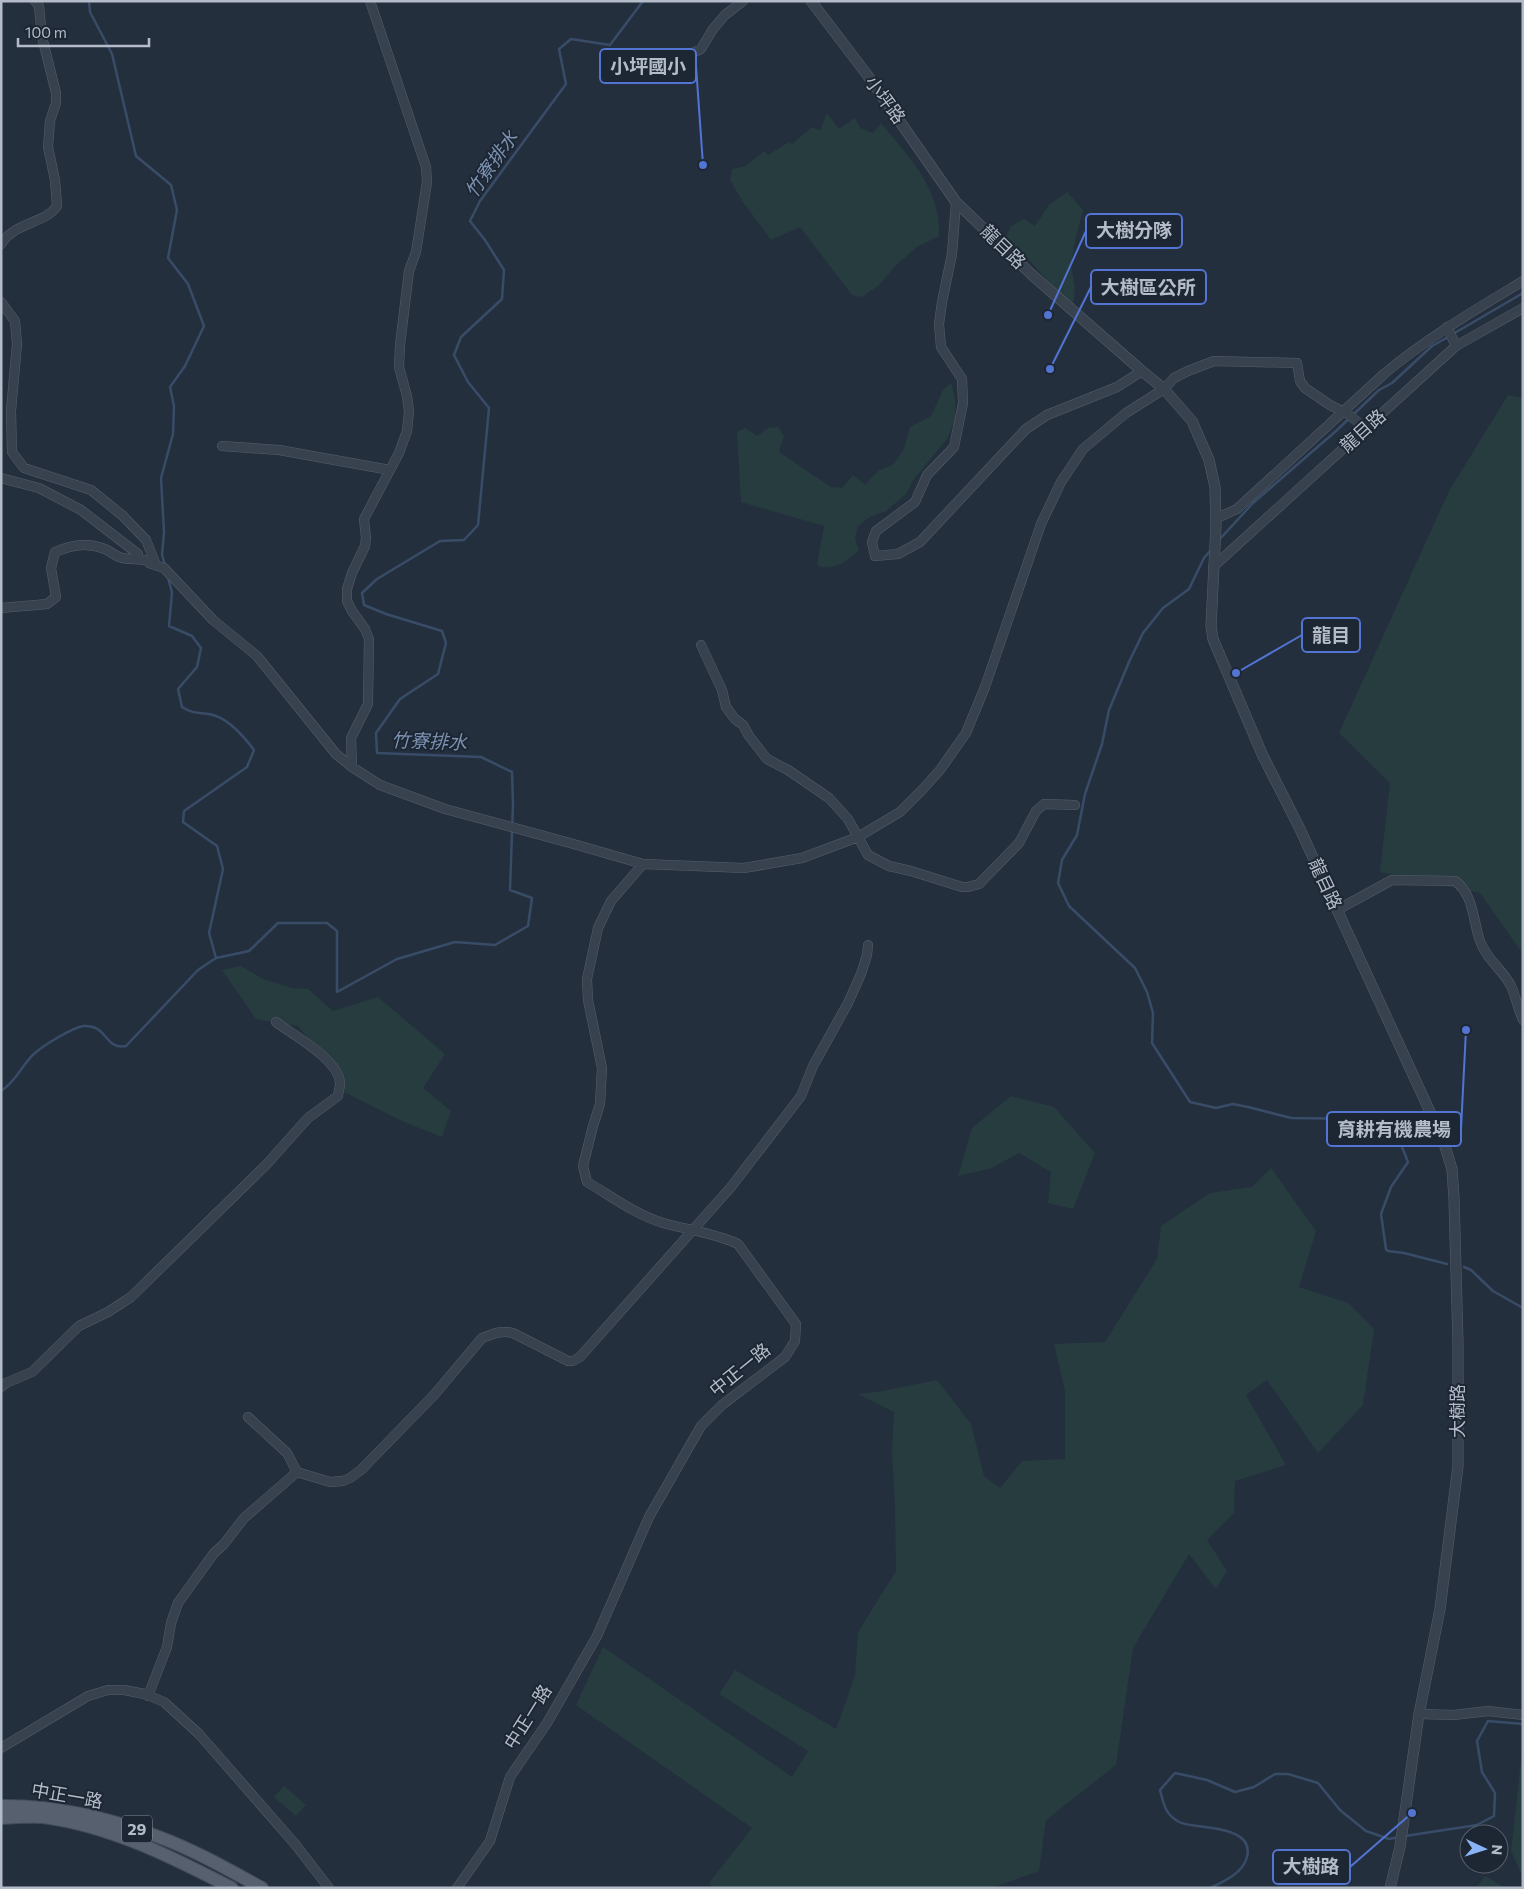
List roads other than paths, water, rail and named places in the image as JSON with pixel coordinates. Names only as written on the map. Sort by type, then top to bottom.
[{"type":"main road","name":"中正一路","points":[[1,1806],[46,1807],[129,1826],[160,1837],[262,1888]]},
{"type":"main road","name":"中正一路","points":[[1,1818],[42,1817],[120,1836],[181,1861],[232,1888]]},
{"type":"street","points":[[1,244],[6,237],[18,228],[50,214],[57,206],[55,180],[48,147],[50,121],[56,103],[56,93],[42,37],[39,6],[35,1]]},
{"type":"street","points":[[352,767],[351,738],[368,704],[370,639],[347,601],[347,589],[352,573],[365,546],[364,519],[399,453],[407,431],[408,396],[399,367],[400,345],[409,271],[416,252],[427,182],[426,167],[370,1]]},
{"type":"street","points":[[621,69],[635,64],[668,65],[701,49],[713,29],[725,15],[743,1]]},
{"type":"street","name":"小坪路","points":[[811,1],[868,76],[956,202]]},
{"type":"street","points":[[956,202],[952,254],[942,302],[940,324],[941,347],[962,379],[963,403],[954,447],[927,475],[914,502],[876,531],[872,542],[875,556],[898,554],[920,542],[1026,429],[1047,414],[1117,387],[1142,371]]},
{"type":"street","name":"龍目路","points":[[956,202],[1031,274],[1164,389],[1192,421],[1209,460],[1214,487],[1216,522],[1211,626],[1213,639],[1262,754],[1337,910],[1443,1140],[1452,1169],[1454,1198]]},
{"type":"street","name":"龍目路","points":[[1216,522],[1237,509],[1346,413],[1406,355],[1523,281]]},
{"type":"street","points":[[1,302],[15,321],[17,344],[11,411],[12,452],[24,468],[51,475],[92,490],[123,516],[146,540],[157,565]]},
{"type":"street","name":"龍目路","points":[[1213,567],[1454,344],[1523,308]]},
{"type":"street","points":[[1448,328],[1454,344]]},
{"type":"street","name":"龍目路","points":[[1164,389],[1174,378],[1214,361],[1298,363],[1300,381],[1305,388],[1346,413]]},
{"type":"street","points":[[1,608],[47,604],[56,597],[51,568],[55,552],[72,545],[85,544],[105,549],[118,557],[148,560],[172,577],[213,620],[258,656],[336,754],[380,785],[445,809],[643,864],[744,868],[802,858],[858,837],[900,812],[940,770],[966,733],[985,688],[1041,524],[1061,482],[1083,449],[1132,409],[1164,389]]},
{"type":"street","points":[[1346,413],[1364,426]]},
{"type":"street","points":[[222,446],[279,450],[390,470]]},
{"type":"street","points":[[1,478],[39,488],[81,510],[138,554]]},
{"type":"street","points":[[700,645],[722,690],[726,707],[735,719],[744,725],[749,736],[767,759],[788,770],[829,798],[848,819],[868,855],[889,866],[968,887],[979,884],[1019,843],[1036,811],[1044,804],[1075,805]]},
{"type":"street","name":"中正一路","points":[[457,1888],[490,1841],[510,1777],[547,1723],[597,1636],[649,1517],[701,1426],[722,1406],[785,1357],[795,1341],[796,1324],[738,1244],[727,1239],[661,1222],[635,1211],[587,1182],[583,1166],[600,1104],[602,1068],[588,1000],[587,979],[598,928],[611,901],[643,864]]},
{"type":"street","points":[[1337,910],[1392,880],[1455,882],[1468,895],[1481,944],[1511,985],[1523,1020]]},
{"type":"street","points":[[248,1417],[287,1453],[297,1472],[330,1482],[343,1481],[361,1470],[434,1395],[482,1338],[504,1331],[513,1333],[568,1361],[573,1361],[591,1346],[732,1187],[801,1096],[813,1066],[848,1003],[861,974],[868,945]]},
{"type":"street","points":[[1,1387],[32,1372],[79,1326],[108,1312],[131,1297],[266,1165],[308,1118],[338,1096],[340,1084],[338,1075],[326,1059],[313,1046],[276,1022]]},
{"type":"street","name":"大樹路","points":[[1390,1888],[1400,1847],[1419,1714],[1440,1609],[1458,1466],[1458,1342],[1454,1198]]},
{"type":"street","points":[[148,1696],[167,1647],[170,1623],[178,1603],[214,1553],[224,1544],[244,1518],[297,1472]]},
{"type":"street","points":[[1,1748],[88,1696],[108,1690],[124,1690],[164,1702],[199,1734],[295,1844],[329,1888]]},
{"type":"street","points":[[1419,1714],[1454,1715],[1488,1712],[1523,1715]]},
{"type":"waterway","points":[[89,1],[90,12],[112,54],[136,156],[171,185],[177,210],[168,258],[188,284],[204,326],[185,366],[170,387],[174,406],[173,434],[161,478],[164,532],[162,555],[165,565]]},
{"type":"waterway","name":"竹寮排水","points":[[1,1091],[7,1087],[35,1053],[58,1037],[78,1027],[91,1026],[114,1044],[126,1046],[198,970],[216,958],[249,951],[278,923],[327,923],[337,931],[337,992],[397,959],[455,942],[495,945],[528,926],[532,898],[510,890],[513,804],[512,772],[481,757],[377,753],[376,733],[400,699],[438,674],[446,643],[442,631],[386,614],[364,605],[362,593],[377,579],[440,541],[464,540],[478,525],[489,408],[468,382],[454,355],[461,337],[502,299],[504,270],[470,221],[480,201],[566,84],[559,49],[571,39],[610,45],[643,1]]},
{"type":"waterway","points":[[1453,334],[1523,293]]},
{"type":"waterway","points":[[1219,540],[1253,503],[1336,431],[1379,390],[1392,383],[1432,346],[1448,337]]},
{"type":"waterway","points":[[1211,550],[1204,558],[1189,589],[1163,608],[1143,633],[1129,662],[1109,710],[1102,744],[1085,794],[1077,835],[1062,860],[1058,883],[1069,906],[1135,968],[1147,992],[1153,1013],[1152,1043],[1190,1102],[1216,1108],[1233,1104],[1291,1118],[1365,1119],[1382,1124],[1396,1132],[1408,1162],[1391,1187],[1381,1214],[1386,1249],[1447,1264]]},
{"type":"waterway","points":[[168,578],[172,592],[169,626],[192,636],[201,648],[197,667],[178,689],[182,707],[191,712],[221,718],[237,730],[254,750],[247,767],[184,811],[183,822],[217,846],[223,869],[209,933],[216,958]]},
{"type":"waterway","points":[[1464,1267],[1471,1270],[1493,1291],[1523,1308]]},
{"type":"waterway","points":[[1405,1836],[1477,1825],[1494,1816],[1495,1793],[1482,1772],[1477,1741],[1488,1721],[1523,1724]]},
{"type":"waterway","points":[[1210,1888],[1233,1876],[1242,1868],[1247,1857],[1247,1846],[1242,1838],[1233,1833],[1179,1822],[1171,1816],[1164,1805],[1160,1790],[1175,1773],[1207,1780],[1235,1792],[1254,1787],[1275,1774],[1288,1774],[1318,1783],[1340,1810],[1366,1831],[1389,1839],[1400,1837]]},
{"type":"place","name":"小坪國小","points":[[703,165]]},
{"type":"place","name":"大樹分隊","points":[[1048,315]]},
{"type":"place","name":"大樹區公所","points":[[1050,369]]},
{"type":"place","name":"龍目","points":[[1236,673]]},
{"type":"place","name":"育耕有機農場","points":[[1466,1030]]},
{"type":"place","name":"大樹路","points":[[1412,1813]]}]
